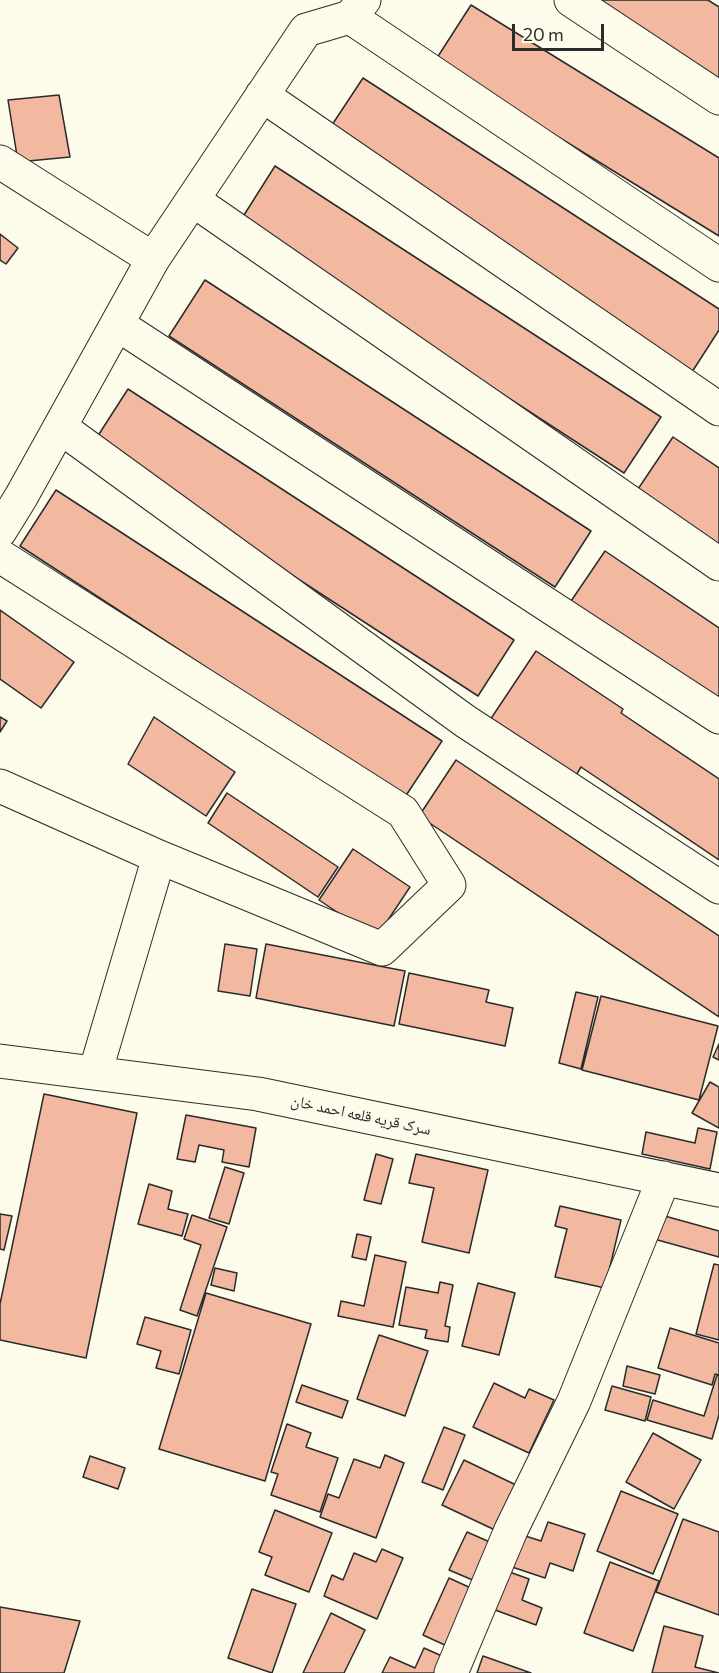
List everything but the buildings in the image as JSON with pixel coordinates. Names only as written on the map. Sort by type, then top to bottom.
[{"type":"street","points":[[572,0],[719,98]]},
{"type":"street","points":[[0,531],[153,259],[306,30],[357,9],[719,265]]},
{"type":"street","points":[[262,95],[719,409]]},
{"type":"street","points":[[0,162],[153,259]]},
{"type":"street","points":[[192,200],[719,564]]},
{"type":"street","points":[[117,324],[719,717]]},
{"type":"street","points":[[60,427],[465,721],[719,887]]},
{"type":"street","points":[[0,556],[403,812],[449,885],[382,949],[159,857],[0,786]]},
{"type":"street","points":[[95,1073],[159,857]]},
{"type":"street","name":"سرک قریه قلعه احمد خان","points":[[0,1061],[258,1094],[719,1191]]},
{"type":"street","points":[[451,1673],[511,1530],[574,1401],[664,1178]]}]
